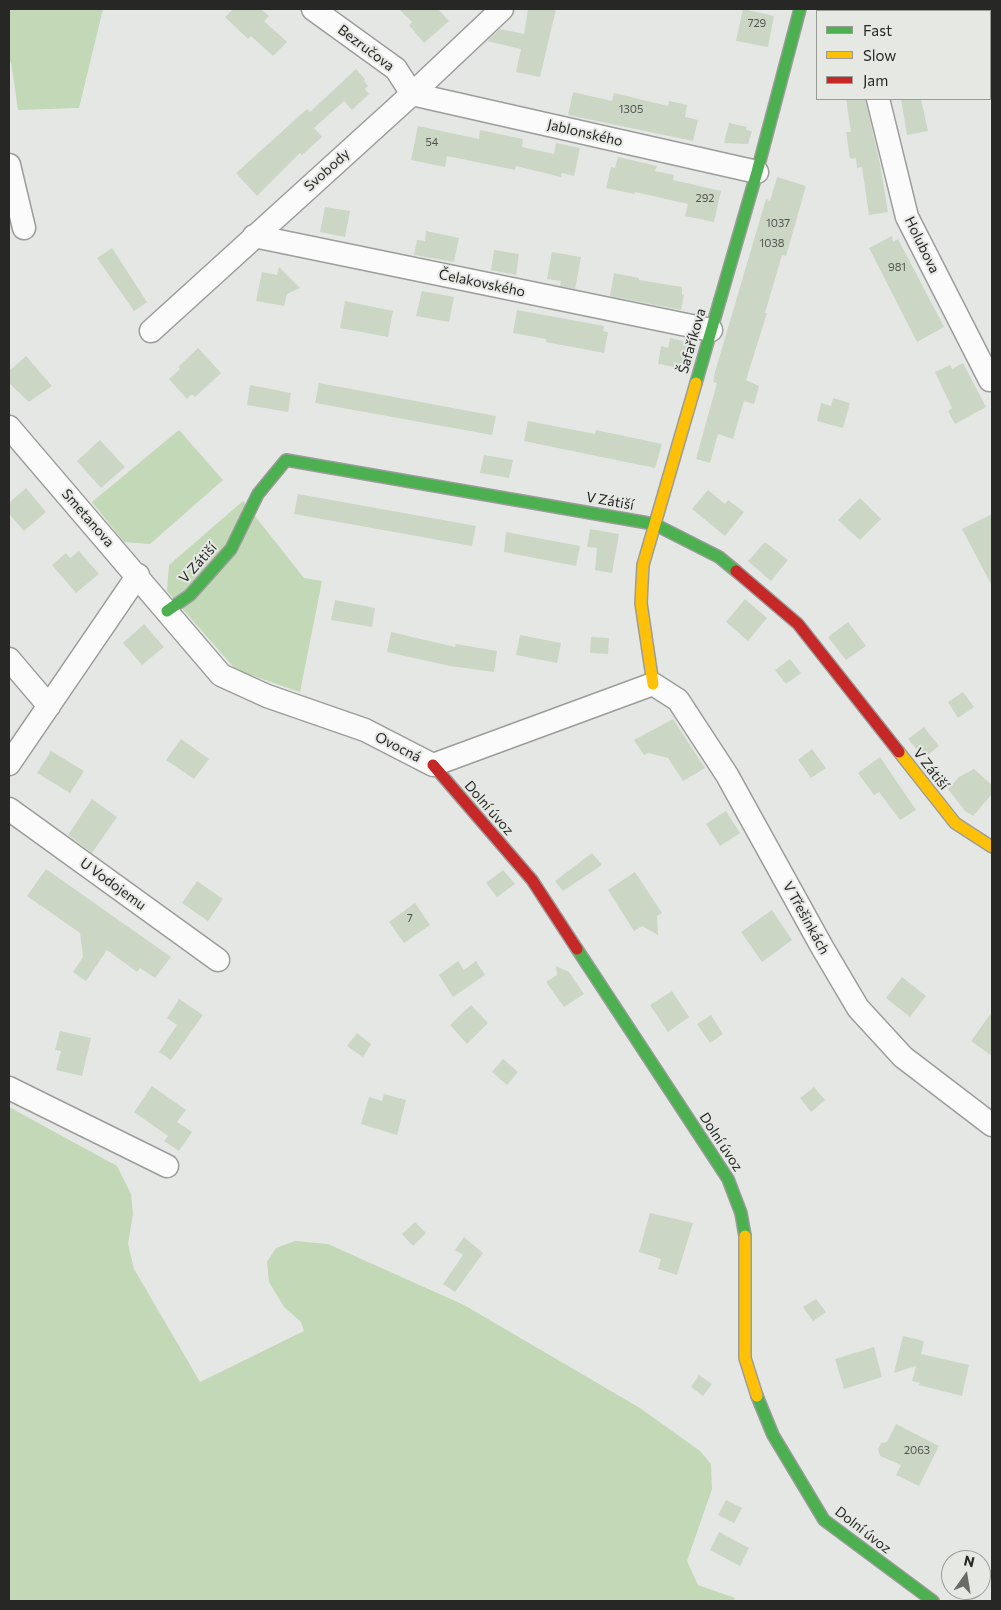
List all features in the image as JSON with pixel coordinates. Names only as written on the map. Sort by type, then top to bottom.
[{"type":"street","name":"Bezručova","points":[[313,9],[396,69],[412,94]]},
{"type":"street","name":"Svobody","points":[[151,331],[412,94],[502,9]]},
{"type":"street","name":"Šafaříkova","points":[[653,684],[640,603],[642,565],[757,172],[800,9]]},
{"type":"street","name":"Jablonského","points":[[412,94],[757,172]]},
{"type":"street","name":"Holubova","points":[[878,100],[907,217],[990,380],[992,380]]},
{"type":"street","points":[[9,165],[24,228]]},
{"type":"street","name":"Čelakovského","points":[[254,236],[711,330]]},
{"type":"street","name":"Smetanova","points":[[9,427],[168,610]]},
{"type":"street","name":"V Zátiší","points":[[168,610],[190,594],[231,549],[258,494],[286,460],[654,524],[719,558],[798,624],[955,823],[992,848]]},
{"type":"street","points":[[9,764],[138,575]]},
{"type":"street","name":"Ovocná","points":[[168,610],[222,675],[267,696],[365,730],[433,765],[653,684]]},
{"type":"street","points":[[9,659],[49,706]]},
{"type":"street","name":"V Třešinkách","points":[[653,684],[678,700],[727,775],[858,1008],[903,1057],[992,1125]]},
{"type":"street","name":"Dolní úvoz","points":[[433,765],[532,880],[728,1179],[741,1213],[746,1245],[745,1358],[754,1388],[773,1435],[824,1520],[933,1601]]},
{"type":"street","name":"U Vodojemu","points":[[9,809],[218,960]]},
{"type":"street","points":[[9,1088],[167,1166]]},
{"type":"green space","points":[[9,9],[103,9],[79,108],[18,110],[11,62],[9,61]]},
{"type":"green space","points":[[179,430],[223,480],[150,544],[124,542],[92,502]]},
{"type":"green space","points":[[243,501],[304,578],[322,581],[300,692],[236,670],[167,591],[169,565]]},
{"type":"green space","points":[[9,1107],[117,1166],[131,1194],[133,1214],[128,1244],[134,1269],[200,1382],[304,1331],[301,1322],[284,1307],[269,1282],[267,1262],[276,1248],[295,1241],[328,1244],[464,1305],[640,1408],[700,1451],[711,1464],[712,1489],[687,1561],[698,1585],[735,1598],[733,1601],[9,1601]]},
{"type":"building","points":[[233,9],[261,9],[269,16],[264,21],[287,42],[273,56],[251,36],[248,39],[225,17]]},
{"type":"building","points":[[399,9],[438,9],[449,21],[424,43],[409,25],[412,22]]},
{"type":"building","points":[[528,9],[556,9],[540,77],[516,72],[521,49],[487,41],[500,29],[524,34]]},
{"type":"building","points":[[743,9],[774,16],[768,47],[736,41]]},
{"type":"building","points":[[356,69],[365,79],[364,81],[368,86],[365,89],[369,94],[352,110],[344,101],[314,128],[322,137],[302,155],[300,153],[257,196],[236,173],[307,109],[310,112]]},
{"type":"building","points":[[573,92],[612,101],[614,93],[668,106],[669,101],[687,105],[685,117],[698,120],[693,141],[568,115]]},
{"type":"building","points":[[846,100],[865,100],[880,164],[888,212],[869,215],[862,167],[857,168],[856,158],[850,159],[846,132],[851,132]]},
{"type":"building","points":[[901,100],[921,100],[928,131],[907,135]]},
{"type":"building","points":[[729,123],[747,127],[746,130],[752,131],[748,144],[724,143]]},
{"type":"building","points":[[418,126],[479,139],[480,130],[523,139],[522,147],[554,154],[556,143],[580,148],[574,176],[562,173],[561,177],[516,166],[515,170],[447,156],[445,167],[411,160]]},
{"type":"building","points":[[618,157],[657,166],[655,171],[674,175],[673,180],[721,191],[714,222],[685,216],[688,204],[635,192],[634,194],[606,188],[611,167],[615,168]]},
{"type":"building","points":[[777,177],[806,186],[786,256],[782,255],[765,313],[767,313],[746,380],[759,386],[754,404],[744,401],[733,439],[718,434],[710,463],[696,459],[717,383],[713,382],[715,372],[766,199],[770,201]]},
{"type":"building","points":[[325,207],[350,211],[345,237],[320,232]]},
{"type":"building","points":[[426,231],[459,238],[454,262],[414,255],[417,240],[425,241]]},
{"type":"building","points":[[892,236],[893,242],[898,239],[944,327],[917,342],[869,248]]},
{"type":"building","points":[[112,248],[147,302],[134,311],[97,258]]},
{"type":"building","points":[[494,250],[519,254],[516,275],[491,270]]},
{"type":"building","points":[[552,252],[581,257],[575,289],[560,286],[561,281],[547,279]]},
{"type":"building","points":[[279,267],[300,288],[287,294],[284,306],[256,301],[262,272],[277,275]]},
{"type":"building","points":[[614,273],[639,278],[639,280],[682,287],[682,294],[684,295],[681,310],[610,296]]},
{"type":"building","points":[[422,291],[454,297],[449,322],[416,316]]},
{"type":"building","points":[[345,301],[393,311],[388,337],[340,328]]},
{"type":"building","points":[[517,310],[604,326],[603,331],[608,332],[604,353],[546,342],[546,339],[513,333]]},
{"type":"building","points":[[670,338],[691,343],[685,363],[681,362],[680,368],[658,364],[661,346],[668,348]]},
{"type":"building","points":[[198,348],[221,373],[195,397],[192,394],[187,399],[169,379],[180,369],[178,367]]},
{"type":"building","points":[[26,356],[52,386],[29,402],[9,383],[9,371]]},
{"type":"building","points":[[963,363],[986,407],[955,424],[948,411],[952,408],[935,372],[950,365],[952,369]]},
{"type":"building","points":[[319,383],[496,416],[492,435],[315,403]]},
{"type":"building","points":[[250,385],[291,393],[288,412],[247,405]]},
{"type":"building","points":[[833,398],[850,403],[843,428],[817,421],[821,403],[831,406]]},
{"type":"building","points":[[528,421],[595,434],[596,430],[662,444],[655,468],[524,441]]},
{"type":"building","points":[[100,440],[125,467],[101,488],[77,461]]},
{"type":"building","points":[[484,455],[513,460],[509,478],[480,473]]},
{"type":"building","points":[[26,488],[46,512],[24,531],[9,514],[9,503]]},
{"type":"building","points":[[708,490],[725,504],[728,500],[744,512],[725,536],[692,509]]},
{"type":"building","points":[[298,494],[476,526],[472,546],[294,514]]},
{"type":"building","points":[[860,498],[881,519],[860,540],[838,520]]},
{"type":"building","points":[[992,514],[992,586],[962,529]]},
{"type":"building","points":[[590,529],[619,534],[612,573],[595,570],[597,548],[587,547]]},
{"type":"building","points":[[506,532],[580,546],[576,566],[504,552]]},
{"type":"building","points":[[765,542],[788,560],[771,581],[748,561]]},
{"type":"building","points":[[79,551],[99,574],[76,593],[52,565],[66,553],[70,558]]},
{"type":"building","points":[[745,599],[767,618],[748,641],[726,622]]},
{"type":"building","points":[[335,600],[375,608],[372,627],[331,620]]},
{"type":"building","points":[[848,622],[866,646],[846,660],[828,637]]},
{"type":"building","points":[[144,624],[164,647],[142,665],[123,643]]},
{"type":"building","points":[[391,632],[455,647],[456,644],[497,651],[494,672],[450,666],[387,652]]},
{"type":"building","points":[[520,635],[561,643],[557,663],[516,655]]},
{"type":"building","points":[[591,637],[609,638],[608,654],[590,653]]},
{"type":"building","points":[[790,659],[801,673],[786,684],[775,670]]},
{"type":"building","points":[[963,692],[974,707],[958,718],[948,702]]},
{"type":"building","points":[[673,719],[705,768],[683,781],[668,758],[648,753],[644,755],[634,740]]},
{"type":"building","points":[[924,727],[939,746],[924,758],[908,739]]},
{"type":"building","points":[[181,739],[209,759],[194,779],[166,760]]},
{"type":"building","points":[[812,749],[826,768],[811,778],[798,760]]},
{"type":"building","points":[[51,751],[84,771],[70,793],[37,773]]},
{"type":"building","points":[[880,757],[916,810],[900,820],[879,792],[874,795],[858,773]]},
{"type":"building","points":[[974,769],[992,785],[992,794],[973,816],[965,811],[948,789],[959,777]]},
{"type":"building","points":[[92,799],[117,817],[92,853],[68,835]]},
{"type":"building","points":[[726,811],[740,833],[720,846],[706,824]]},
{"type":"building","points":[[592,853],[602,865],[563,891],[555,881]]},
{"type":"building","points":[[46,869],[171,957],[155,978],[140,968],[137,972],[107,950],[86,981],[73,972],[83,957],[80,933],[27,896]]},
{"type":"building","points":[[503,870],[515,884],[497,897],[486,883]]},
{"type":"building","points":[[635,872],[662,913],[657,916],[658,935],[642,926],[634,931],[608,890]]},
{"type":"building","points":[[197,881],[223,899],[208,921],[182,903]]},
{"type":"building","points":[[415,903],[430,925],[404,943],[389,922]]},
{"type":"building","points":[[772,910],[792,940],[762,962],[741,932]]},
{"type":"building","points":[[458,961],[464,970],[476,961],[485,975],[453,997],[439,975]]},
{"type":"building","points":[[556,966],[569,972],[584,994],[564,1007],[546,982],[557,975]]},
{"type":"building","points":[[902,977],[926,996],[910,1017],[886,998]]},
{"type":"building","points":[[672,991],[689,1017],[668,1032],[650,1005]]},
{"type":"building","points":[[179,999],[203,1015],[171,1060],[159,1052],[177,1025],[167,1018]]},
{"type":"building","points":[[471,1005],[488,1023],[467,1044],[450,1025]]},
{"type":"building","points":[[992,1012],[992,1056],[971,1041]]},
{"type":"building","points":[[711,1015],[723,1034],[710,1043],[697,1024]]},
{"type":"building","points":[[60,1031],[91,1038],[82,1076],[56,1070],[61,1051],[55,1050]]},
{"type":"building","points":[[357,1033],[371,1044],[363,1057],[347,1046]]},
{"type":"building","points":[[503,1059],[518,1072],[507,1085],[492,1072]]},
{"type":"building","points":[[152,1086],[186,1110],[177,1122],[192,1132],[179,1151],[164,1141],[168,1136],[134,1112]]},
{"type":"building","points":[[814,1087],[825,1100],[811,1112],[800,1098]]},
{"type":"building","points":[[384,1094],[406,1100],[397,1135],[361,1124],[369,1097],[382,1101]]},
{"type":"building","points":[[650,1213],[693,1223],[677,1275],[658,1269],[661,1259],[639,1252]]},
{"type":"building","points":[[415,1222],[426,1233],[413,1246],[402,1234]]},
{"type":"building","points":[[464,1237],[483,1253],[455,1292],[443,1284],[463,1255],[455,1250]]},
{"type":"building","points":[[816,1299],[826,1312],[813,1321],[803,1307]]},
{"type":"building","points":[[903,1336],[924,1341],[921,1354],[969,1365],[962,1396],[919,1385],[920,1383],[912,1381],[916,1366],[894,1373]]},
{"type":"building","points":[[874,1347],[882,1377],[844,1389],[835,1359]]},
{"type":"building","points":[[699,1375],[712,1384],[703,1396],[691,1387]]},
{"type":"building","points":[[896,1424],[939,1446],[919,1486],[896,1475],[901,1465],[880,1456],[878,1449],[881,1443],[887,1442]]},
{"type":"building","points":[[726,1500],[742,1508],[734,1523],[718,1515]]},
{"type":"building","points":[[719,1532],[749,1548],[740,1566],[710,1550]]},
{"type":"traffic: fast","points":[[696,383],[757,172],[800,9]]},
{"type":"traffic: fast","points":[[167,611],[190,595],[231,549],[258,494],[286,460],[654,524],[719,557],[736,571]]},
{"type":"traffic: fast","points":[[577,949],[728,1179],[741,1213],[745,1236]]},
{"type":"traffic: fast","points":[[757,1396],[773,1435],[824,1520],[933,1601]]},
{"type":"traffic: slow","points":[[653,684],[641,603],[643,565],[696,383]]},
{"type":"traffic: slow","points":[[899,752],[955,823],[992,847]]},
{"type":"traffic: slow","points":[[745,1236],[745,1358],[757,1396]]},
{"type":"traffic: jam","points":[[736,571],[798,624],[899,752]]},
{"type":"traffic: jam","points":[[433,765],[532,880],[577,949]]}]
